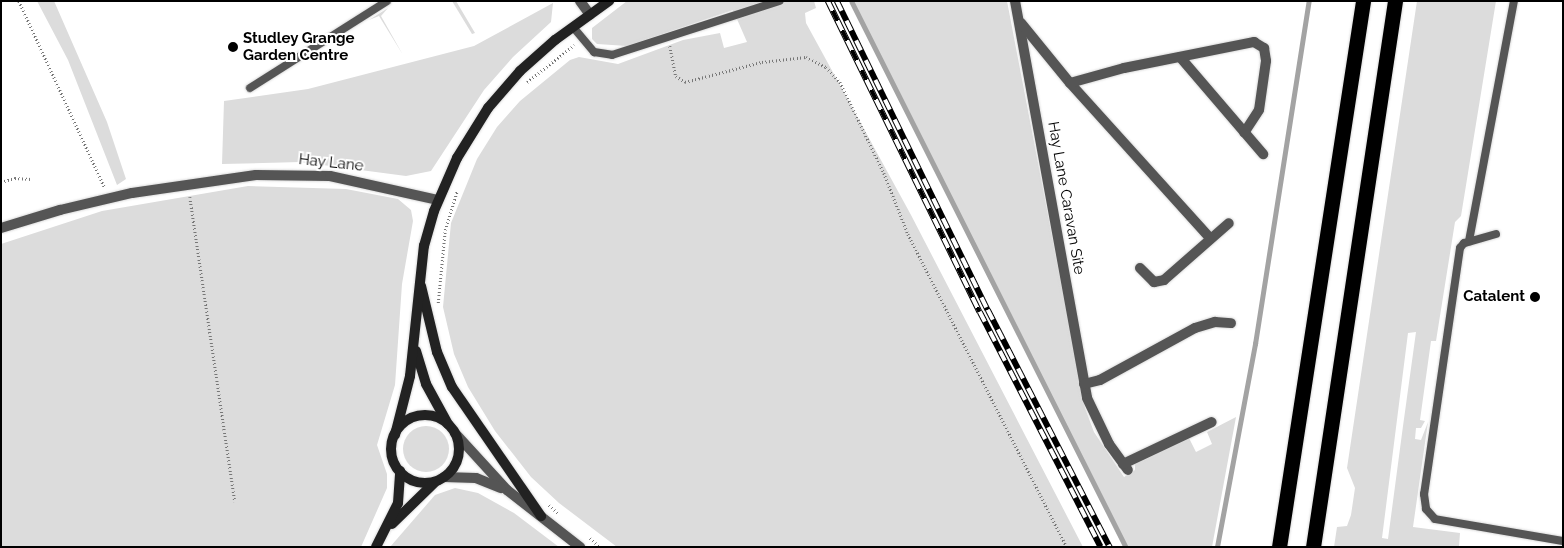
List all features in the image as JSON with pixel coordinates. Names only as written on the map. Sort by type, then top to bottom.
[{"type":"highway","points":[[1279,547],[1363,1]]},
{"type":"highway","points":[[1313,547],[1395,1]]},
{"type":"main road","points":[[376,547],[389,527],[400,497],[400,471],[392,456],[415,345],[418,275],[438,200],[461,150],[488,108],[532,59],[609,1]]},
{"type":"main road","points":[[418,275],[434,344],[447,378],[480,431],[541,516]]},
{"type":"main road","points":[[389,527],[454,468],[459,455],[452,430],[426,384],[415,345]]},
{"type":"main road","points":[[395,435],[406,422],[422,416],[434,417],[452,430]]},
{"type":"main road","points":[[400,471],[418,482],[440,479]]},
{"type":"street","points":[[580,1],[590,15]]},
{"type":"street","name":"Hay Lane Caravan Site","points":[[1015,1],[1084,384],[1102,431],[1126,467],[1212,422]]},
{"type":"street","name":"Hay Lane Caravan Site","points":[[1018,18],[1027,34],[1210,238]]},
{"type":"street","points":[[1070,83],[1248,42],[1261,44],[1266,61],[1261,102],[1254,121],[1244,133]]},
{"type":"street","points":[[1180,57],[1263,154]]},
{"type":"street","name":"Hay Lane","points":[[1,228],[109,198],[188,183],[242,176],[308,174],[364,182],[438,200]]},
{"type":"street","points":[[1140,268],[1154,282],[1164,280],[1229,223]]},
{"type":"street","points":[[1084,384],[1100,380],[1195,328],[1215,322],[1231,323]]},
{"type":"street","points":[[452,430],[507,490],[580,547]]},
{"type":"street","points":[[440,479],[476,478],[507,490]]},
{"type":"lane","points":[[250,88],[386,1]]},
{"type":"lane","points":[[573,27],[602,56],[668,38],[779,1]]},
{"type":"lane","points":[[1469,241],[1514,1]]},
{"type":"lane","points":[[1496,234],[1469,241],[1460,248],[1424,494],[1426,509],[1435,519],[1563,541]]},
{"type":"path","points":[[19,1],[109,198]]},
{"type":"path","points":[[668,38],[676,76],[684,82],[762,62],[806,57],[826,67],[840,82],[884,173],[908,234],[1066,547]]},
{"type":"path","points":[[521,89],[583,39]]},
{"type":"path","points":[[1,182],[16,178],[31,178]]},
{"type":"path","points":[[188,183],[235,502]]},
{"type":"path","points":[[438,307],[444,230],[458,188]]},
{"type":"path","points":[[546,502],[563,517]]},
{"type":"path","points":[[582,532],[600,547]]},
{"type":"shaded area","points":[[37,1],[54,1],[107,122],[126,179],[117,185],[68,60]]},
{"type":"shaded area","points":[[452,1],[456,1],[475,33],[472,34]]},
{"type":"shaded area","points":[[627,1],[814,1],[816,8],[805,13],[806,23],[911,215],[1083,547],[617,547],[559,503],[531,477],[495,431],[468,387],[454,354],[443,307],[451,223],[477,159],[497,127],[520,101],[570,60],[579,57],[618,64],[683,40],[720,33],[724,48],[747,42],[733,10],[627,46],[597,44],[592,39],[592,28]]},
{"type":"shaded area","points":[[852,1],[1007,1],[1085,408],[1094,432],[1124,477],[1135,470],[1135,464],[1189,438],[1196,452],[1212,444],[1207,432],[1236,417],[1212,547],[1126,547]]},
{"type":"shaded area","points":[[1417,1],[1496,1],[1461,216],[1455,222],[1436,341],[1431,341],[1420,420],[1425,421],[1421,428],[1416,428],[1415,439],[1421,440],[1428,422],[1413,527],[1460,533],[1459,547],[1334,547],[1337,527],[1347,526],[1351,515],[1355,488],[1347,468]],"holes":[[[1416,332],[1388,539],[1382,538],[1408,333]]]},
{"type":"shaded area","points":[[553,3],[551,22],[513,57],[484,90],[431,171],[406,176],[300,162],[222,164],[224,101],[308,89],[474,46]]},
{"type":"shaded area","points":[[388,8],[381,16],[403,55],[379,16],[369,20]]},
{"type":"shaded area","points":[[248,186],[346,189],[398,199],[411,210],[413,221],[402,284],[395,385],[377,445],[387,474],[387,488],[361,547],[1,547],[1,244],[102,211]]},
{"type":"shaded area","points":[[426,426],[439,430],[445,436],[449,449],[445,462],[439,468],[426,472],[413,468],[407,462],[403,449],[407,436],[413,430]]},
{"type":"shaded area","points":[[455,488],[478,493],[514,513],[559,547],[390,547],[435,495]]},
{"type":"waterway","points":[[1217,547],[1255,344],[1309,1]]},
{"type":"waterway","points":[[852,2],[1126,547]]},
{"type":"railway","points":[[828,1],[980,312],[1101,547]]},
{"type":"railway","points":[[837,1],[988,310],[1110,547]]},
{"type":"place","name":"Studley Grange Garden Centre","points":[[233,47]]},
{"type":"place","name":"Catalent","points":[[1535,297]]}]
